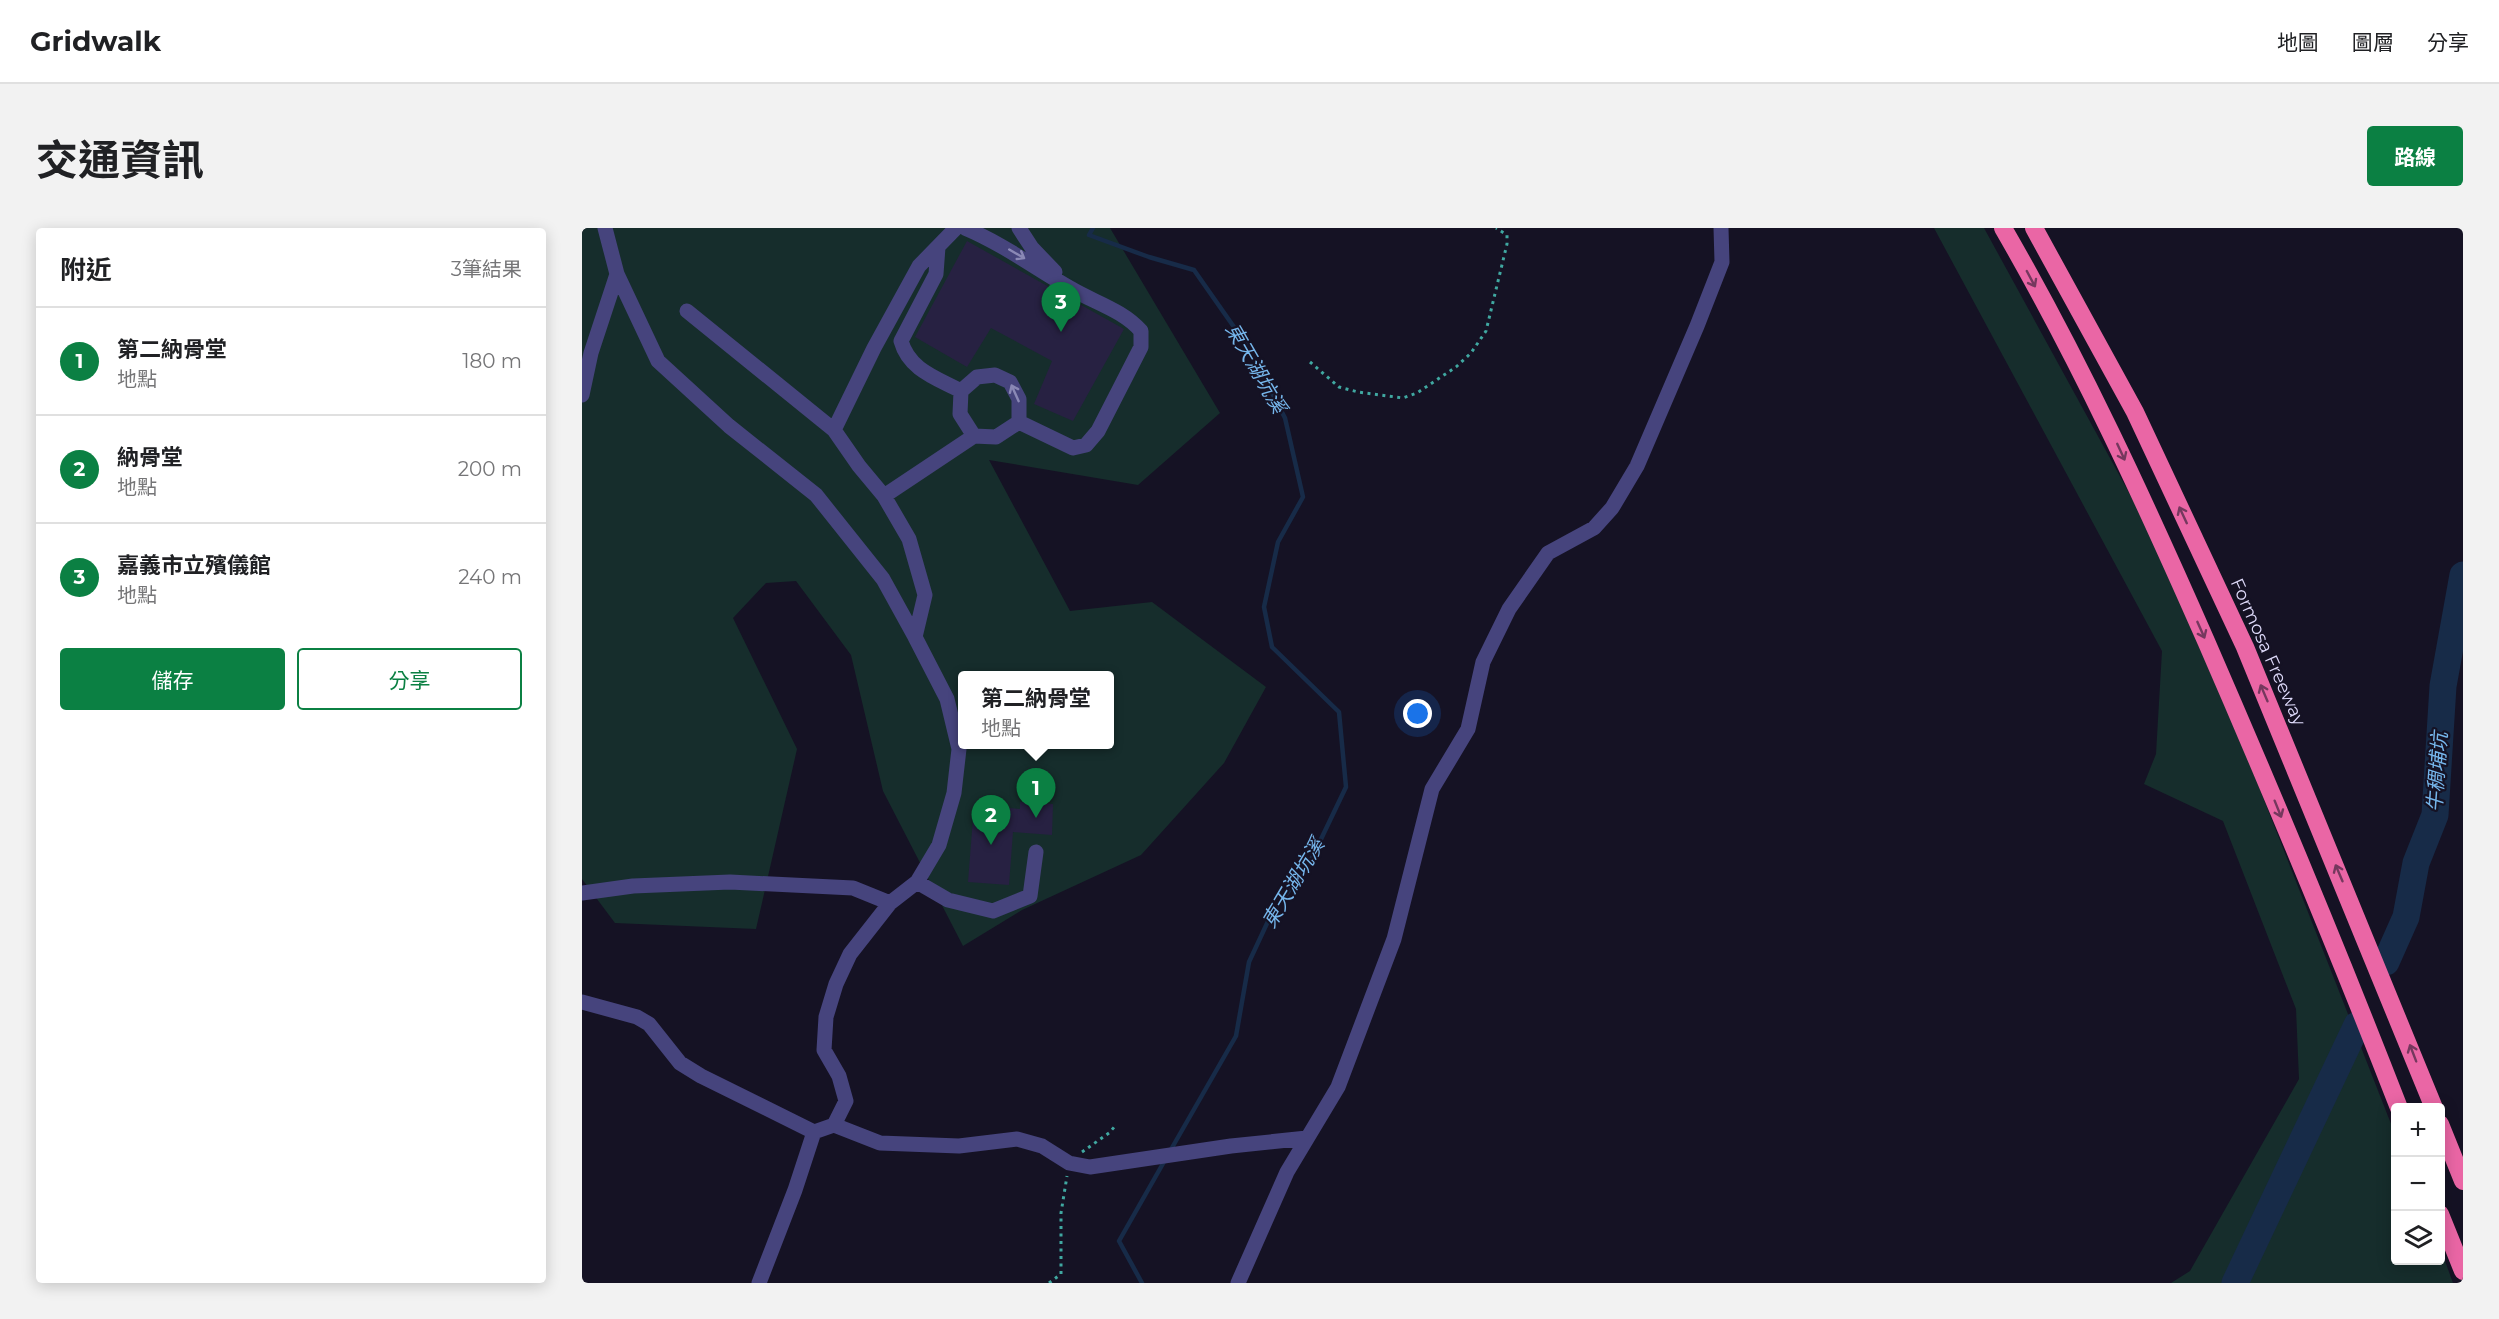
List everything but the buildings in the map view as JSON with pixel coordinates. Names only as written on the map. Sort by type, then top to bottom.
[{"type":"highway","points":[[2003,228],[2102,410],[2146,505],[2260,765],[2397,1103]]},
{"type":"highway","name":"Formosa Freeway","points":[[2034,228],[2135,412],[2245,647],[2432,1103]]},
{"type":"highway","points":[[2445,1136],[2463,1181]]},
{"type":"highway","points":[[2445,1226],[2463,1271]]},
{"type":"street","points":[[605,228],[617,274],[658,361],[729,426],[816,495],[883,579],[947,699],[958,745]]},
{"type":"street","points":[[834,430],[874,348],[919,266],[956,228]]},
{"type":"street","points":[[965,228],[1020,255],[1068,288],[1131,320],[1141,331],[1141,347],[1098,431],[1086,445],[1072,448],[1019,422]]},
{"type":"street","points":[[1018,228],[1032,248],[1068,288]]},
{"type":"street","points":[[1238,1283],[1287,1172],[1338,1087],[1394,939],[1432,789],[1468,729],[1483,663],[1509,609],[1548,553],[1594,528],[1612,508],[1637,466],[1722,262],[1721,228]]},
{"type":"street","points":[[938,247],[936,274],[902,341],[905,354],[916,366],[961,391]]},
{"type":"street","points":[[582,395],[591,353],[617,274]]},
{"type":"street","points":[[687,311],[834,430],[859,466],[884,496],[909,539],[925,595],[915,637]]},
{"type":"street","points":[[974,436],[960,414],[961,391],[977,377],[995,375],[1010,382],[1019,399],[1019,422]]},
{"type":"street","points":[[884,496],[974,436],[996,437],[1019,422]]},
{"type":"street","points":[[834,1125],[846,1101],[839,1076],[824,1050],[826,1017],[836,984],[850,954],[890,903],[917,882],[939,844],[954,793],[959,749]]},
{"type":"street","points":[[917,882],[948,900],[993,911],[1030,896],[1036,852]]},
{"type":"street","points":[[582,893],[633,886],[730,882],[853,888],[890,903]]},
{"type":"street","points":[[582,1002],[637,1017],[649,1024],[680,1063],[701,1076],[814,1132],[834,1125],[880,1143],[959,1146],[1017,1139],[1042,1146],[1069,1163],[1090,1167],[1231,1146],[1307,1138]]},
{"type":"street","points":[[759,1283],[795,1190],[814,1132]]},
{"type":"path","points":[[1310,362],[1339,387],[1403,398],[1417,393],[1455,367],[1471,353],[1486,330],[1507,244],[1507,235],[1496,228]]},
{"type":"path","points":[[1049,1283],[1061,1274],[1061,1213],[1069,1163],[1116,1125]]},
{"type":"green space","points":[[582,228],[1110,228],[1220,413],[1138,485],[989,460],[1070,611],[1152,602],[1266,687],[1224,763],[1141,855],[1022,910],[963,946],[883,791],[851,655],[796,581],[766,583],[733,618],[797,749],[756,929],[615,923],[582,879]]},
{"type":"green space","points":[[1934,228],[1984,228],[2145,522],[2248,759],[2391,1124],[2391,1265],[2445,1265],[2445,1261],[2453,1283],[2171,1283],[2190,1271],[2299,1079],[2296,1009],[2223,821],[2144,784],[2156,754],[2162,651]]},
{"type":"waterway","name":"東天湖坑溪","points":[[1093,228],[1089,235],[1149,257],[1194,270],[1248,347],[1285,418],[1303,497],[1278,542],[1264,607],[1272,647],[1339,712],[1346,787],[1311,860],[1270,917],[1249,962],[1236,1036],[1169,1153]]},
{"type":"waterway","name":"牛稠埔坑","points":[[2386,962],[2406,917],[2416,863],[2435,815],[2443,686],[2463,575]]},
{"type":"waterway","name":"牛稠埔坑","points":[[2235,1283],[2357,1025]]},
{"type":"waterway","name":"東天湖坑溪","points":[[1142,1283],[1119,1241],[1165,1160]]},
{"type":"place","name":"嘉義市立殯儀館","points":[[1061,332]]},
{"type":"place","name":"第二納骨堂","points":[[1036,818]]},
{"type":"place","name":"納骨堂","points":[[991,845]]}]
